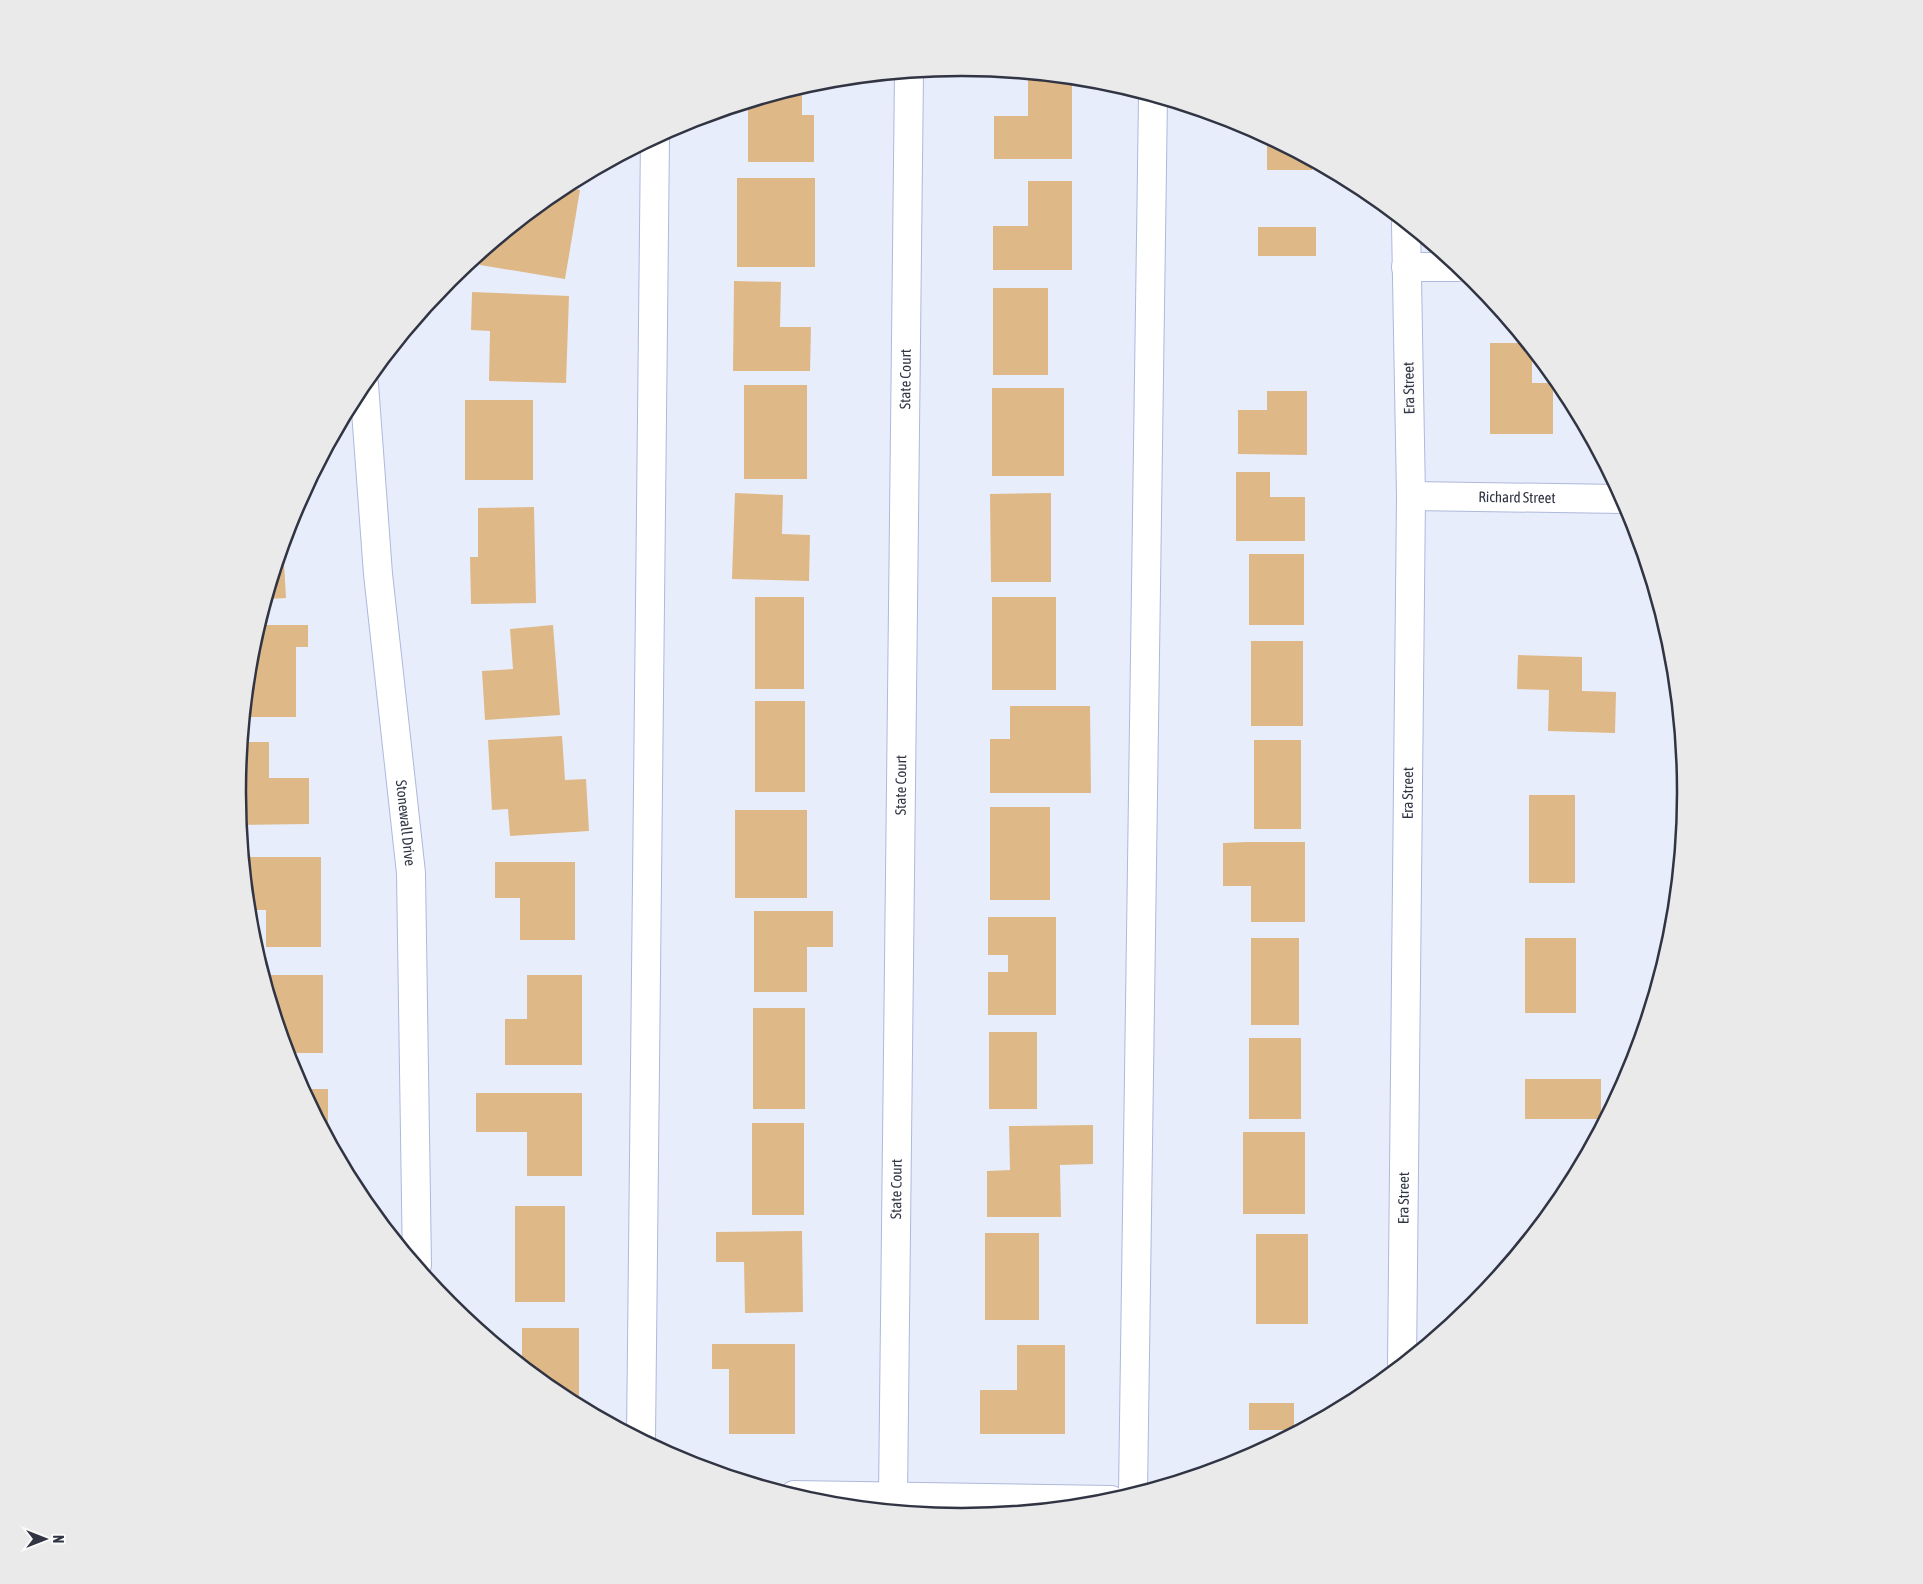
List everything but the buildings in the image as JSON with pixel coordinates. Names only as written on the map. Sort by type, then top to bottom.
[{"type":"street","name":"State Court","points":[[893,1497],[909,79]]},
{"type":"street","points":[[1133,1486],[1153,103]]},
{"type":"street","points":[[641,1432],[655,146]]},
{"type":"street","name":"Era Street","points":[[1402,1356],[1411,496],[1406,232]]},
{"type":"street","points":[[1406,267],[1447,267]]},
{"type":"street","name":"Stonewall Drive","points":[[365,396],[378,574],[411,873],[417,1256]]},
{"type":"street","name":"Richard Street","points":[[1411,496],[1614,499]]},
{"type":"street","points":[[832,1496],[1070,1499]]}]
